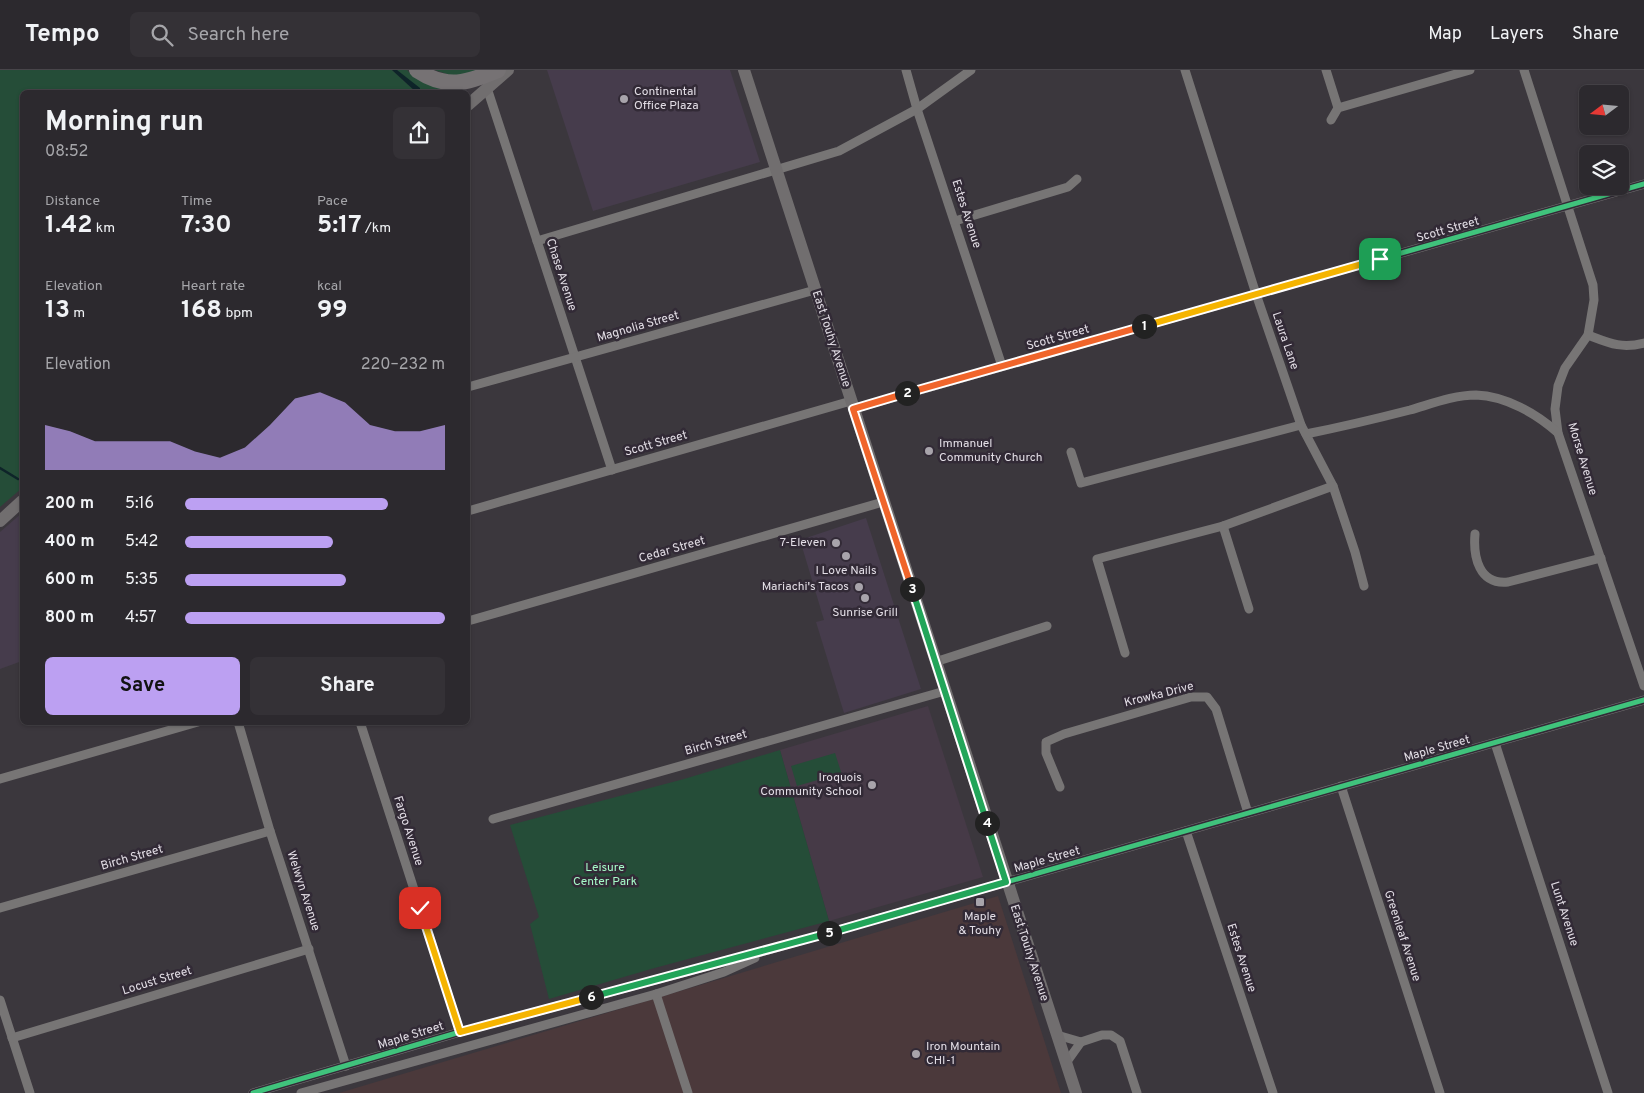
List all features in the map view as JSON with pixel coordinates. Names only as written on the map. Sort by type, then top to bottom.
[{"type":"highway","points":[[417,70],[434,80],[445,83],[457,83],[474,80],[498,70]]},
{"type":"main road","points":[[470,104],[508,70]]},
{"type":"main road","name":"East Touhy Avenue","points":[[744,70],[1076,1093]]},
{"type":"main road","points":[[0,521],[20,503]]},
{"type":"street","name":"Estes Avenue","points":[[906,70],[917,109],[1002,366]]},
{"type":"street","points":[[537,241],[839,151],[917,109],[971,70]]},
{"type":"street","name":"Laura Lane","points":[[1184,70],[1256,294],[1301,425],[1332,486],[1355,552],[1364,586]]},
{"type":"street","points":[[1326,70],[1338,108]]},
{"type":"street","points":[[1331,120],[1338,108],[1470,70]]},
{"type":"street","name":"Morse Avenue","points":[[1524,70],[1593,285],[1594,300],[1588,335],[1565,368],[1558,386],[1555,409],[1558,433],[1644,686]]},
{"type":"street","name":"Chase Avenue","points":[[487,88],[612,470]]},
{"type":"street","points":[[955,221],[1068,187],[1077,179]]},
{"type":"street","name":"Scott Street","points":[[470,510],[612,470],[1002,366],[1644,184]]},
{"type":"street","name":"Magnolia Street","points":[[470,386],[815,290]]},
{"type":"street","points":[[1588,335],[1614,345],[1631,346],[1644,343]]},
{"type":"street","points":[[1306,434],[1352,425],[1455,397],[1477,395],[1495,398],[1512,404],[1544,421],[1558,433]]},
{"type":"street","points":[[1072,452],[1081,484],[1301,425]]},
{"type":"street","points":[[1125,653],[1097,559],[1223,526],[1332,486]]},
{"type":"street","name":"Cedar Street","points":[[470,620],[883,502]]},
{"type":"street","points":[[1223,526],[1249,609]]},
{"type":"street","points":[[1475,534],[1474,549],[1477,564],[1483,573],[1499,583],[1601,558]]},
{"type":"street","points":[[935,662],[1047,626]]},
{"type":"street","name":"Birch Street","points":[[493,819],[945,691]]},
{"type":"street","name":"Krowka Drive","points":[[1060,787],[1046,753],[1046,742],[1064,734],[1191,697],[1207,697],[1216,709],[1248,813]]},
{"type":"street","name":"Maple Street","points":[[253,1093],[460,1032],[772,949],[1644,700]]},
{"type":"street","name":"Welwyn Avenue","points":[[239,725],[270,831],[346,1066]]},
{"type":"street","name":"Fargo Avenue","points":[[361,725],[460,1032]]},
{"type":"street","points":[[0,779],[170,726]]},
{"type":"street","name":"Lunt Avenue","points":[[1495,742],[1608,1093]]},
{"type":"street","name":"Greenleaf Avenue","points":[[1341,786],[1440,1093]]},
{"type":"street","name":"Birch Street","points":[[0,908],[270,831]]},
{"type":"street","name":"Estes Avenue","points":[[1186,831],[1273,1093]]},
{"type":"street","name":"Locust Street","points":[[12,1038],[309,949]]},
{"type":"street","name":"Maple Street","points":[[300,1093],[314,1091],[656,994],[724,972],[772,949]]},
{"type":"street","points":[[656,994],[688,1093]]},
{"type":"street","points":[[0,1000],[30,1093]]},
{"type":"street","points":[[1057,1035],[1081,1042],[1102,1035],[1111,1035],[1120,1041],[1137,1093]]},
{"type":"street","points":[[1066,1063],[1081,1042]]},
{"type":"shaded area","points":[[547,70],[730,70],[760,162],[593,211]]},
{"type":"shaded area","points":[[20,515],[20,662],[0,669],[0,532]]},
{"type":"shaded area","points":[[866,518],[921,689],[844,713],[816,622],[824,620],[800,540]]},
{"type":"shaded area","name":"Iroquois Community School","points":[[928,706],[983,877],[829,921],[780,750]]},
{"type":"shaded area","points":[[998,896],[1061,1093],[339,1093]]},
{"type":"green space","points":[[0,70],[392,70],[414,90],[20,90],[20,490],[0,507]]},
{"type":"green space","points":[[397,70],[407,70],[412,75],[463,90],[418,90]]},
{"type":"green space","points":[[435,70],[481,70],[459,78]]},
{"type":"green space","name":"Leisure Center Park","points":[[780,750],[829,921],[651,969],[549,999],[530,924],[539,917],[510,825],[684,779]]},
{"type":"green space","points":[[835,753],[842,775],[832,778],[831,776],[797,786],[791,766]]},
{"type":"water","points":[[392,70],[397,70],[420,88],[420,90],[414,90]]},
{"type":"waterway","points":[[0,468],[18,479]]},
{"type":"cycle path","points":[[853,409],[1644,184]]},
{"type":"cycle path","points":[[253,1093],[460,1032],[772,949],[1644,700]]},
{"type":"place","name":"Continental Office Plaza","points":[[624,99]]},
{"type":"place","name":"Immanuel Community Church","points":[[929,451]]},
{"type":"place","name":"7-Eleven","points":[[836,543]]},
{"type":"place","name":"I Love Nails","points":[[846,556]]},
{"type":"place","name":"Mariachi's Tacos","points":[[859,587]]},
{"type":"place","name":"Sunrise Grill","points":[[865,598]]},
{"type":"place","name":"Iroquois Community School","points":[[872,785]]},
{"type":"place","name":"Maple & Touhy","points":[[980,902]]},
{"type":"place","name":"Iron Mountain CHI-1","points":[[916,1054]]},
{"type":"route","points":[[420,908],[460,1032],[772,949],[1006,882],[853,409],[1380,259]]}]
